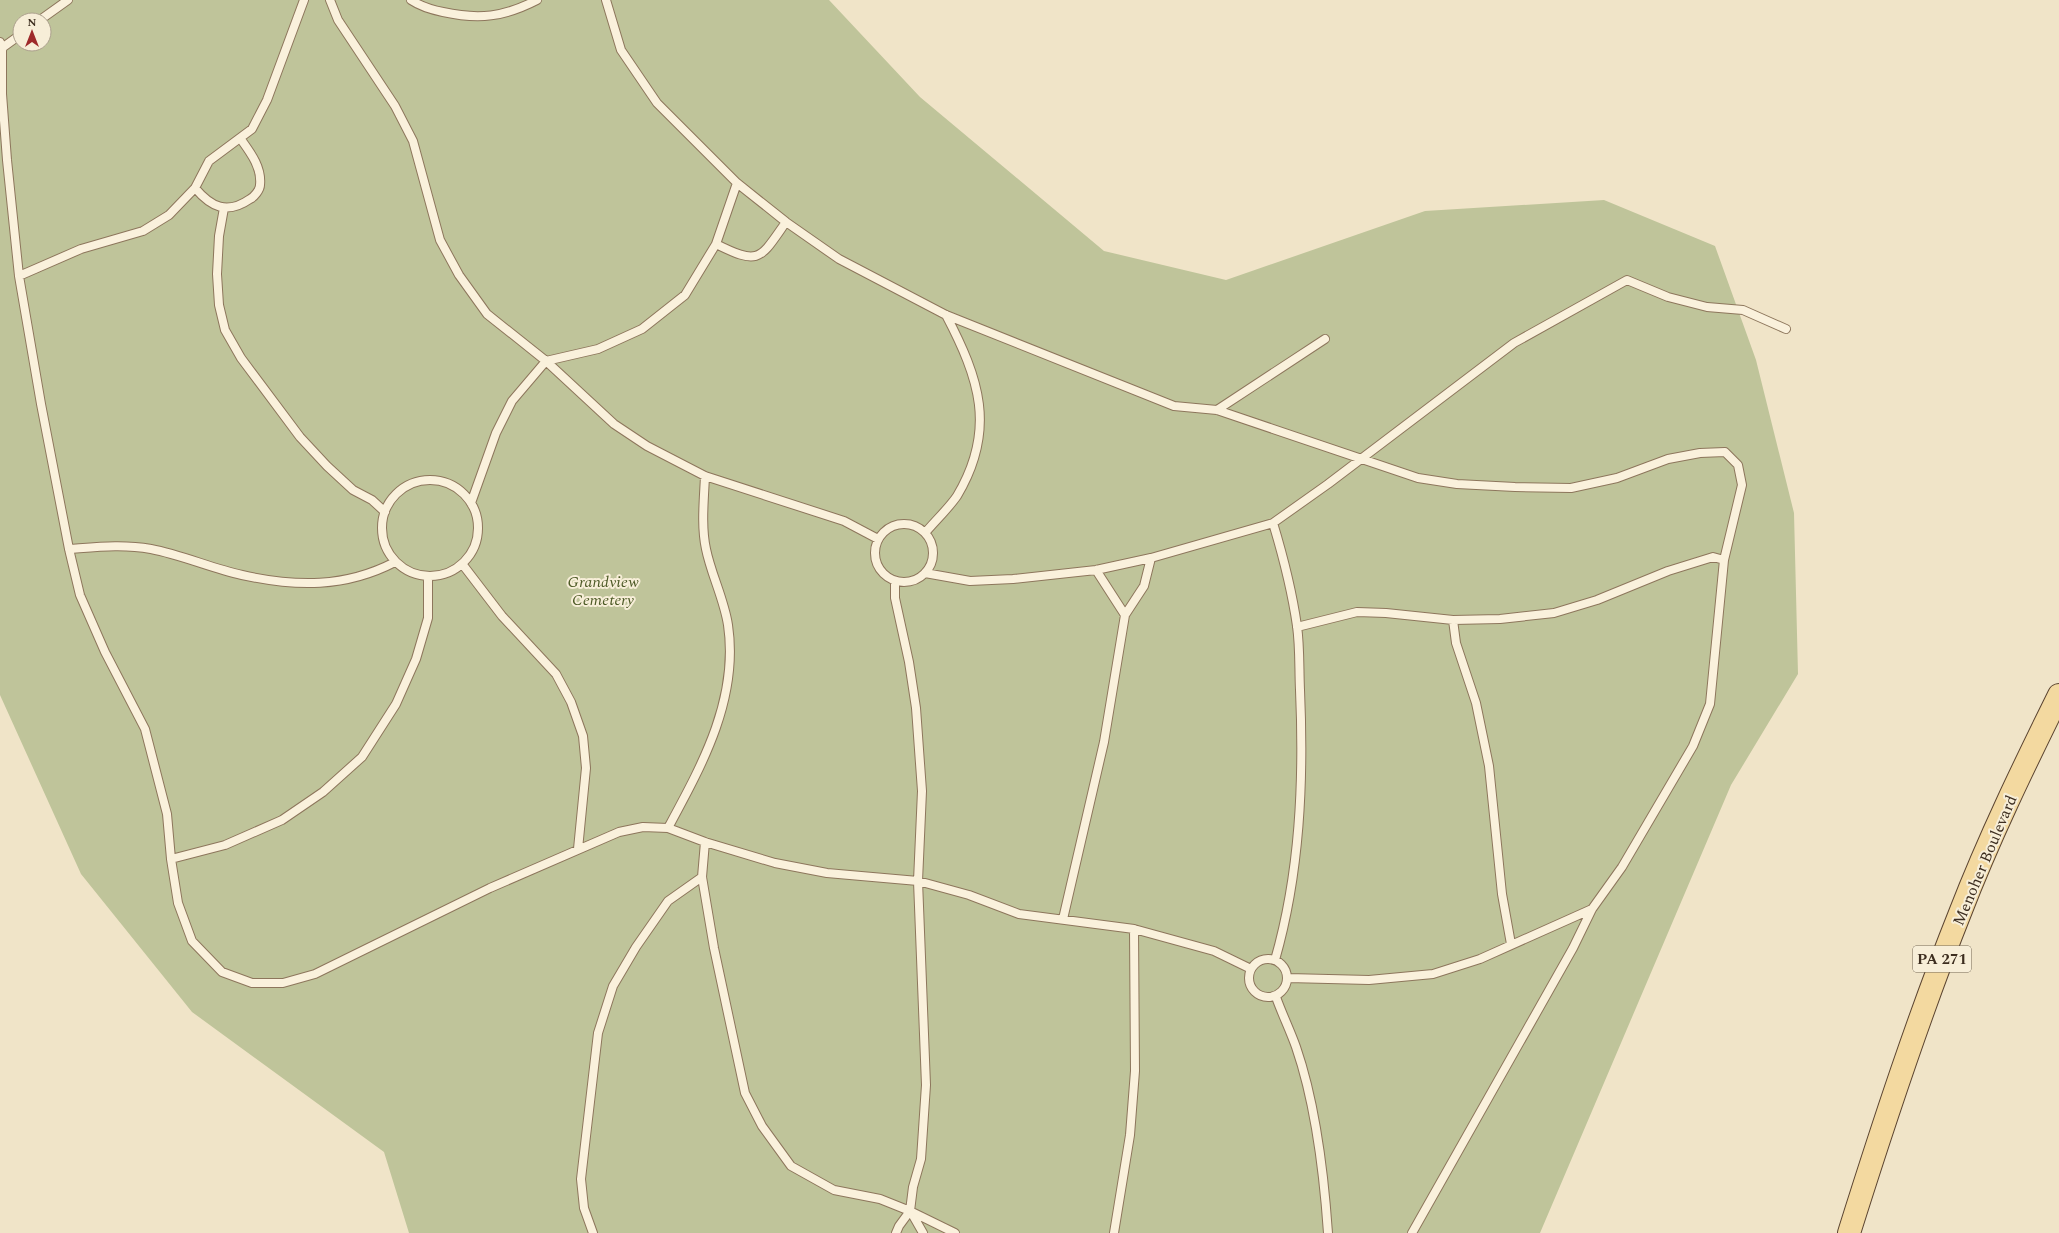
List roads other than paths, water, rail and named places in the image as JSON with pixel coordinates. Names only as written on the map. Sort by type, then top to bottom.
[{"type":"main road","name":"Menoher Boulevard","points":[[1849,1233],[1891,1099],[1960,911],[2031,752],[2059,695]]},
{"type":"lane","points":[[51,12],[68,0]]},
{"type":"lane","points":[[20,276],[81,249],[143,231],[169,215],[195,188],[209,161],[252,129],[267,100],[304,0]]},
{"type":"lane","points":[[330,0],[338,20],[395,106],[413,141],[440,240],[459,276],[487,314],[546,361],[614,424],[646,446],[705,476],[844,521],[878,539]]},
{"type":"lane","points":[[411,0],[435,10],[462,16],[483,18],[516,11],[536,0]]},
{"type":"lane","points":[[606,0],[621,50],[657,102],[737,183],[786,222],[839,259],[946,315],[1174,406],[1217,410],[1360,460],[1418,478],[1457,484],[1571,488],[1617,478],[1668,459],[1700,453],[1725,452],[1738,465],[1742,485],[1724,560],[1710,704],[1693,746],[1622,868],[1592,908],[1573,948],[1412,1233]]},
{"type":"lane","points":[[12,39],[1,45],[2,102],[20,276],[41,404],[69,548],[80,595],[105,652],[145,729],[167,814],[171,858],[178,903],[192,941],[222,972],[252,983],[284,983],[315,974],[490,888],[619,832],[643,827],[668,828],[705,842],[775,863],[827,873],[918,880],[968,895],[1019,914],[1134,929],[1214,951],[1251,969]]},
{"type":"lane","points":[[195,188],[206,201],[224,208],[239,206],[252,197],[260,186],[259,172],[253,156],[240,138]]},
{"type":"lane","points":[[471,503],[496,434],[512,401],[546,361],[598,349],[642,329],[685,294],[716,244],[737,183]]},
{"type":"lane","points":[[224,208],[219,236],[217,274],[219,305],[228,335],[241,358],[300,437],[337,476],[353,490],[372,500],[385,512]]},
{"type":"lane","points":[[716,244],[746,257],[758,256],[767,249],[786,222]]},
{"type":"lane","points":[[925,573],[970,581],[1096,570],[1151,558],[1273,523],[1360,460],[1514,344],[1627,280],[1668,297],[1707,307],[1743,310],[1786,328]]},
{"type":"lane","points":[[925,533],[956,496],[975,460],[980,431],[981,408],[970,365],[946,315]]},
{"type":"lane","points":[[1217,410],[1324,339]]},
{"type":"lane","points":[[668,828],[714,738],[726,697],[730,663],[728,624],[706,548],[703,512],[705,476]]},
{"type":"lane","points":[[436,480],[451,485],[465,494],[471,503],[478,523],[478,539],[471,554],[463,565],[445,574],[428,576],[408,571],[395,562],[385,544],[382,528],[385,512],[393,498],[405,487],[420,481],[436,480]]},
{"type":"lane","points":[[1273,523],[1284,561],[1297,627],[1302,725],[1299,834],[1292,892],[1285,925],[1275,960]]},
{"type":"lane","points":[[900,524],[914,526],[925,533],[932,546],[932,560],[925,573],[911,581],[895,581],[884,574],[877,564],[875,551],[878,539],[888,529],[900,524]]},
{"type":"lane","points":[[69,548],[116,545],[151,549],[241,575],[290,584],[343,581],[374,573],[395,562]]},
{"type":"lane","points":[[1297,627],[1357,612],[1386,613],[1453,620],[1500,619],[1554,613],[1597,600],[1668,571],[1712,557],[1724,560]]},
{"type":"lane","points":[[1063,919],[1104,742],[1125,615],[1144,586],[1151,558]]},
{"type":"lane","points":[[463,565],[502,616],[556,674],[571,702],[583,736],[586,768],[578,849]]},
{"type":"lane","points":[[1096,570],[1125,615]]},
{"type":"lane","points":[[171,858],[225,845],[282,820],[323,792],[362,757],[396,704],[416,659],[428,618],[428,576]]},
{"type":"lane","points":[[895,581],[895,598],[909,662],[916,708],[922,791],[918,880],[926,1085],[921,1159],[913,1187],[910,1211],[899,1226],[896,1233]]},
{"type":"lane","points":[[1453,620],[1456,643],[1476,703],[1489,766],[1502,894],[1511,944]]},
{"type":"lane","points":[[705,842],[702,877],[714,948],[745,1093],[762,1126],[791,1166],[834,1190],[880,1199],[910,1211],[955,1233]]},
{"type":"lane","points":[[593,1233],[584,1208],[580,1179],[598,1033],[613,986],[636,947],[668,901],[702,877]]},
{"type":"lane","points":[[1288,978],[1370,980],[1433,974],[1480,959],[1592,908]]},
{"type":"lane","points":[[1114,1233],[1130,1135],[1135,1071],[1134,929]]},
{"type":"lane","points":[[1266,959],[1275,960],[1282,964],[1286,970],[1288,978],[1285,989],[1276,997],[1264,998],[1254,992],[1249,981],[1251,969],[1258,962],[1266,959]]},
{"type":"lane","points":[[1276,997],[1297,1048],[1311,1107],[1320,1162],[1328,1233]]},
{"type":"lane","points":[[910,1211],[923,1233]]},
{"type":"park label","name":"Grandview Cemetery","points":[[603,590]]}]
